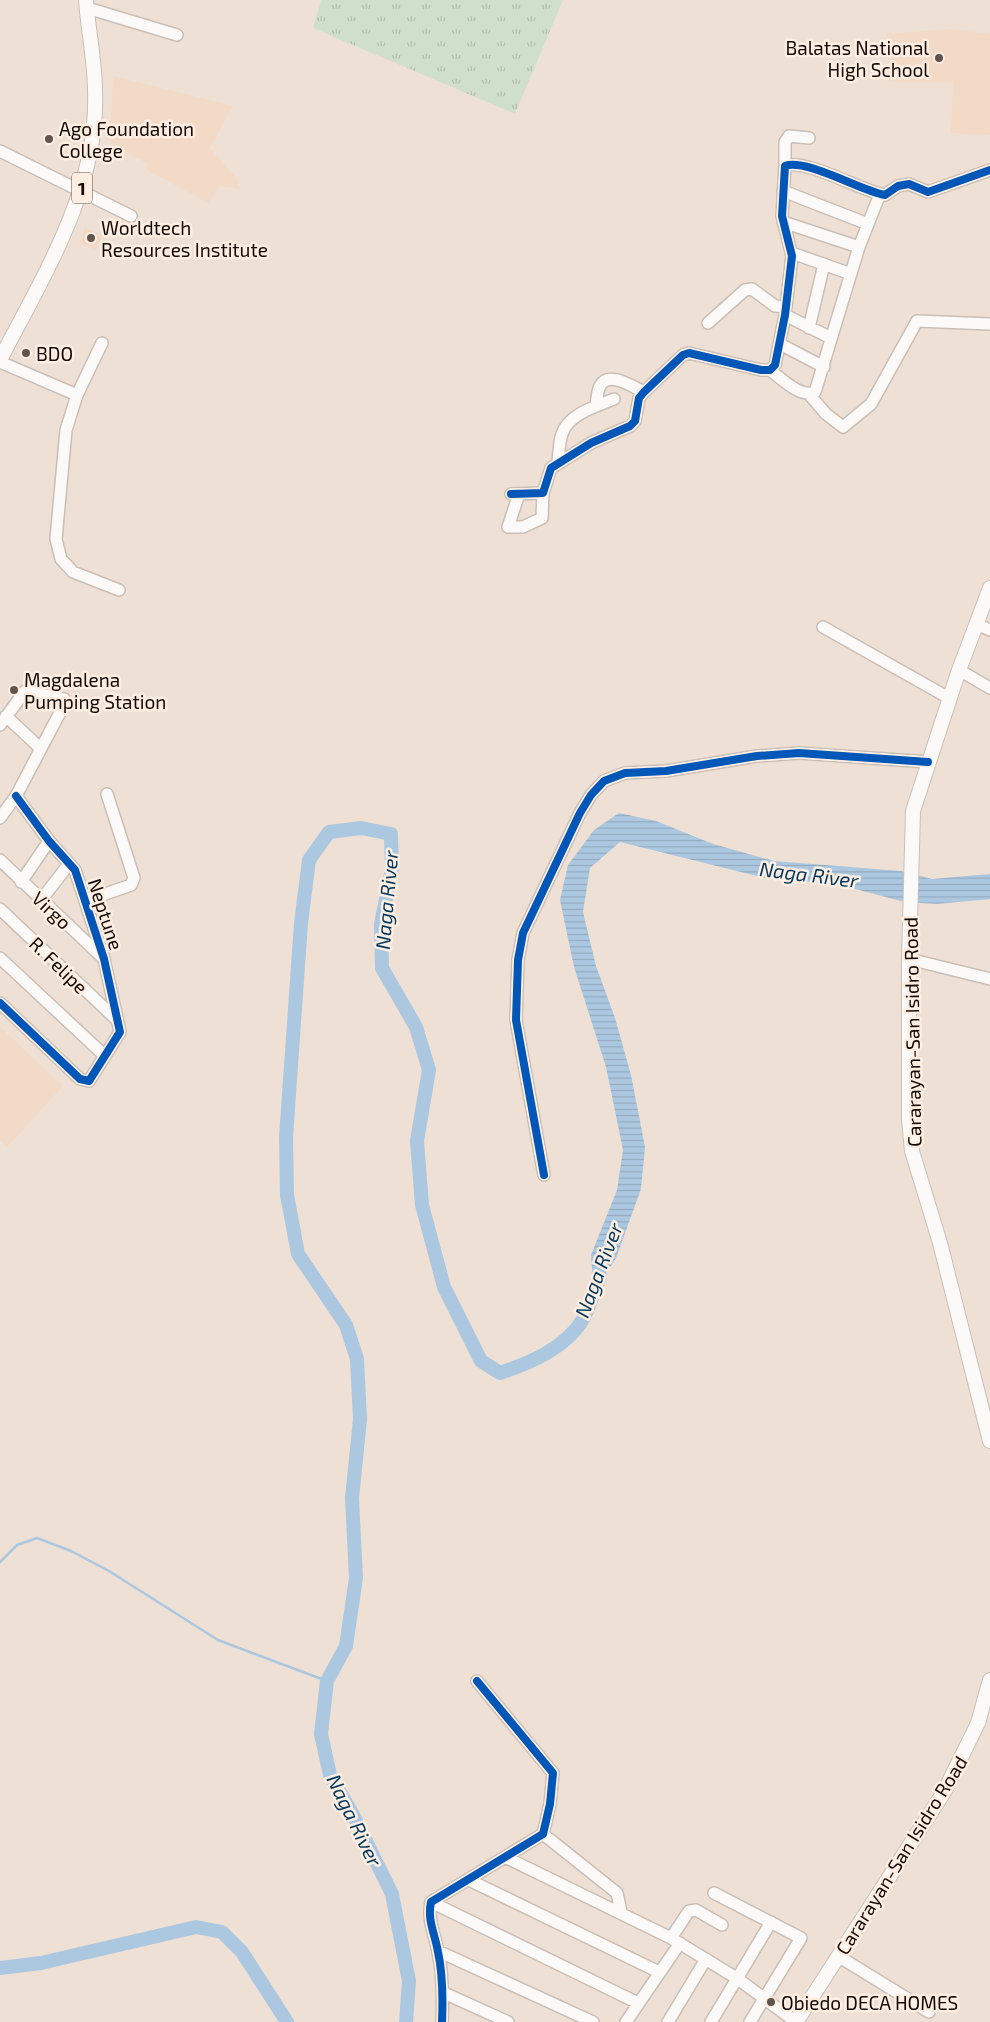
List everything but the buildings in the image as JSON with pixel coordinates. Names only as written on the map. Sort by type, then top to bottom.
[{"type":"main road","name":"1","points":[[0,361],[4,344],[70,219],[81,192],[91,150],[96,91],[86,4]]},
{"type":"main road","name":"Cararayan-San Isidro Road","points":[[990,588],[959,670],[913,812],[909,927],[909,1119],[912,1151],[940,1243],[990,1441]]},
{"type":"main road","name":"Cararayan-San Isidro Road","points":[[796,2022],[944,1792],[986,1708],[990,1680]]},
{"type":"street","points":[[86,4],[177,35]]},
{"type":"street","points":[[770,370],[775,365],[780,344],[786,311],[792,253],[783,222],[785,142],[789,136],[809,138]]},
{"type":"street","points":[[0,151],[131,216]]},
{"type":"street","points":[[785,166],[792,163],[809,167],[886,195],[898,186],[909,184],[928,192],[990,170]]},
{"type":"street","points":[[783,191],[868,224]]},
{"type":"street","points":[[809,394],[814,392],[824,367],[851,274],[880,194]]},
{"type":"street","points":[[783,222],[860,248]]},
{"type":"street","points":[[792,253],[851,274]]},
{"type":"street","points":[[809,328],[824,264]]},
{"type":"street","points":[[708,323],[745,290],[752,289],[809,328],[831,338]]},
{"type":"street","points":[[544,494],[515,494],[508,527],[523,526],[542,518],[544,494],[551,468],[558,462],[630,426],[635,421],[640,398],[644,392],[682,355],[689,353],[770,370],[801,392],[809,394],[826,414],[843,427],[871,404],[917,321],[949,321],[967,325],[990,324]]},
{"type":"street","points":[[102,343],[77,395],[65,437],[56,540],[61,559],[73,572],[119,590]]},
{"type":"street","points":[[780,344],[824,367]]},
{"type":"street","points":[[0,361],[77,395]]},
{"type":"street","points":[[596,406],[600,386],[606,380],[615,379],[644,392]]},
{"type":"street","points":[[558,462],[562,434],[566,425],[573,418],[614,399]]},
{"type":"street","points":[[976,624],[990,630]]},
{"type":"street","points":[[823,627],[950,698]]},
{"type":"street","points":[[959,670],[990,688]]},
{"type":"street","points":[[0,818],[16,796],[65,703],[64,699],[25,691],[3,721],[40,748]]},
{"type":"street","points":[[544,1175],[516,1020],[520,946],[523,933],[568,837],[591,795],[604,782],[625,773],[698,767],[757,756],[799,753],[928,762]]},
{"type":"street","points":[[85,901],[131,885],[134,878],[107,794]]},
{"type":"street","name":"Neptune","points":[[0,1003],[80,1080],[89,1081],[120,1032],[104,959],[75,870],[49,842],[16,796]]},
{"type":"street","points":[[21,882],[49,842]]},
{"type":"street","name":"Virgo","points":[[0,860],[104,959]]},
{"type":"street","points":[[41,900],[69,864]]},
{"type":"street","name":"R. Felipe","points":[[0,909],[117,1020]]},
{"type":"street","points":[[0,958],[105,1056]]},
{"type":"street","points":[[909,959],[990,979]]},
{"type":"street","points":[[442,2022],[444,1993],[438,1951],[428,1914],[431,1902],[543,1834],[550,1804],[553,1773],[477,1681]]},
{"type":"street","points":[[543,1834],[617,1893],[621,1912]]},
{"type":"street","points":[[505,1857],[676,1940],[765,1997],[796,2022]]},
{"type":"street","points":[[469,1880],[659,1972]]},
{"type":"street","points":[[714,1893],[802,1938],[750,2022]]},
{"type":"street","points":[[431,1902],[638,2004]]},
{"type":"street","points":[[628,2021],[659,1972],[689,1911],[696,1910],[722,1925]]},
{"type":"street","points":[[710,2022],[738,1979],[771,1922]]},
{"type":"street","points":[[438,1951],[593,2022]]},
{"type":"street","points":[[838,1956],[929,2012]]},
{"type":"street","points":[[668,2022],[706,1959]]},
{"type":"street","points":[[444,1993],[485,2018],[508,2022]]},
{"type":"shaded area","name":"Balatas National High School","points":[[951,29],[990,34],[990,135],[951,133],[953,82],[889,82],[887,34]]},
{"type":"shaded area","points":[[113,76],[233,106],[210,148],[237,179],[240,189],[220,186],[208,203],[147,170],[147,163],[110,145]]},
{"type":"shaded area","name":"Worldtech Resources Institute","points":[[85,228],[102,235],[96,250],[79,242]]},
{"type":"shaded area","points":[[0,1027],[63,1086],[7,1147],[0,1140]]},
{"type":"green space","points":[[321,0],[563,0],[515,114],[313,28]]},
{"type":"water","points":[[619,813],[656,821],[713,844],[774,861],[901,871],[932,879],[990,874],[990,899],[937,904],[904,902],[837,884],[769,879],[620,842],[590,868],[583,912],[596,966],[615,1018],[631,1075],[645,1147],[641,1189],[616,1258],[594,1292],[591,1255],[617,1190],[623,1150],[606,1067],[574,967],[560,900],[568,865],[594,830]]},
{"type":"waterway","name":"Naga River","points":[[406,2022],[409,1981],[392,1894],[353,1815],[330,1775],[321,1734],[327,1681],[346,1646],[356,1578],[352,1498],[360,1419],[357,1359],[346,1325],[298,1254],[287,1195],[286,1137],[301,923],[309,860],[329,832],[361,828],[391,834],[392,869],[381,924],[382,968],[416,1027],[429,1070],[417,1141],[422,1205],[444,1287],[481,1361],[500,1373],[535,1359],[557,1346],[576,1329],[583,1319],[600,1276]]},
{"type":"waterway","points":[[0,1562],[17,1545],[37,1538],[71,1551],[109,1571],[218,1640],[327,1681]]},
{"type":"waterway","name":"Naga River","points":[[0,1968],[41,1963],[196,1927],[222,1932],[242,1952],[287,2022]]},
{"type":"cycle path","points":[[511,494],[543,493],[551,468],[591,443],[630,426],[635,421],[639,398],[683,355],[689,353],[761,370],[770,370],[775,365],[785,315],[792,256],[782,216],[785,166],[794,165],[820,171],[885,195],[898,186],[909,184],[928,192],[990,170]]},
{"type":"cycle path","points":[[544,1175],[516,1020],[518,960],[523,933],[580,813],[591,795],[604,781],[625,773],[666,771],[757,756],[799,753],[928,762]]},
{"type":"cycle path","points":[[0,1003],[80,1079],[89,1081],[120,1032],[104,959],[75,870],[49,841],[16,796]]},
{"type":"cycle path","points":[[442,2022],[442,1978],[431,1921],[431,1902],[543,1834],[550,1804],[553,1773],[477,1681]]},
{"type":"place","name":"Balatas National High School","points":[[939,58]]},
{"type":"place","name":"Ago Foundation College","points":[[49,139]]},
{"type":"place","name":"Worldtech Resources Institute","points":[[91,238]]},
{"type":"place","name":"BDO","points":[[26,353]]},
{"type":"place","name":"Magdalena Pumping Station","points":[[14,690]]},
{"type":"place","name":"Obiedo DECA HOMES","points":[[771,2002]]}]
